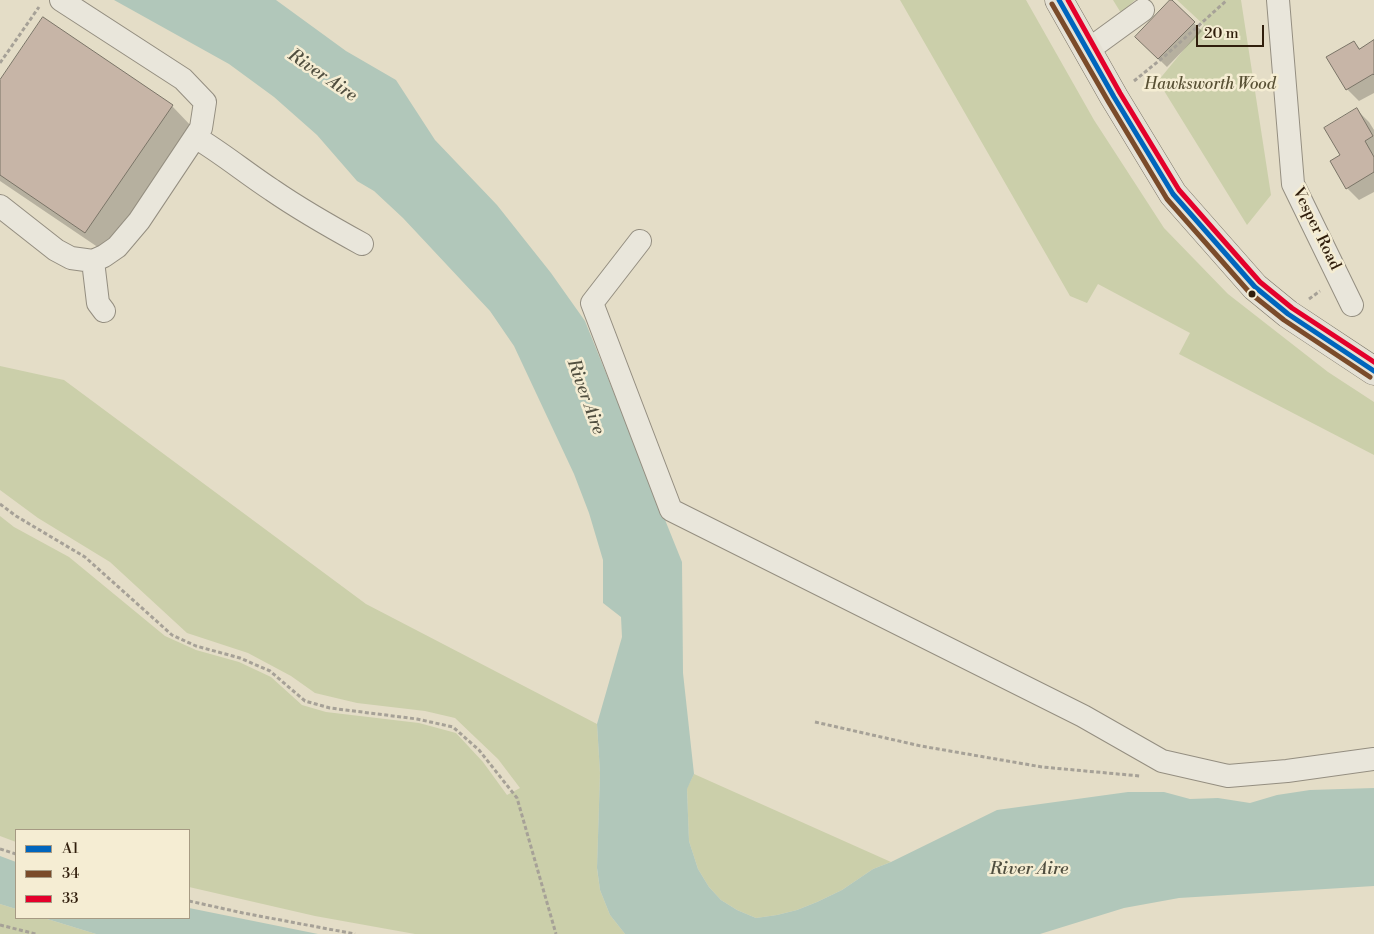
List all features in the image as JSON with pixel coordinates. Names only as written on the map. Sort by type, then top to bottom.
[{"type":"main road","points":[[1059,0],[1114,97],[1173,194],[1256,286],[1288,314],[1374,371]]},
{"type":"street","points":[[0,206],[56,250],[71,258],[93,260],[117,247],[139,221],[201,128],[205,102],[183,79],[61,0]]},
{"type":"street","name":"Vesper Road","points":[[1278,0],[1293,184],[1352,305]]},
{"type":"street","points":[[1088,50],[1143,10]]},
{"type":"street","points":[[195,137],[222,153],[279,195],[362,244]]},
{"type":"street","points":[[640,241],[592,303],[671,510],[1083,716],[1162,761],[1228,776],[1287,771],[1374,759]]},
{"type":"street","points":[[93,260],[98,303],[104,311]]},
{"type":"path","points":[[0,63],[44,0]]},
{"type":"path","points":[[1114,97],[1166,55],[1227,0]]},
{"type":"path","points":[[1288,314],[1339,277]]},
{"type":"path","points":[[0,504],[16,516],[85,557],[172,635],[196,646],[240,658],[270,671],[305,700],[330,708],[417,719],[453,727],[479,750],[517,798],[556,934]]},
{"type":"path","points":[[815,722],[921,746],[1042,767],[1144,776]]},
{"type":"path","points":[[0,848],[15,854]]},
{"type":"path","points":[[190,901],[355,934]]},
{"type":"path","points":[[0,925],[36,934]]},
{"type":"green space","points":[[900,0],[1026,0],[1094,120],[1164,228],[1228,294],[1328,372],[1374,402],[1374,455],[1179,354],[1190,333],[1098,284],[1087,303],[1070,296]]},
{"type":"green space","points":[[1113,0],[1135,0],[1121,13]]},
{"type":"green space","name":"Hawksworth Wood","points":[[1177,0],[1241,0],[1271,195],[1247,225],[1158,81],[1204,25]]},
{"type":"green space","points":[[0,366],[64,380],[366,604],[597,724],[600,773],[597,869],[600,890],[610,915],[625,934],[415,934],[315,916],[190,887],[190,829],[15,829],[15,842],[0,836],[0,516],[14,527],[69,557],[165,636],[196,650],[239,662],[271,677],[302,705],[326,712],[419,723],[456,733],[483,762],[507,795],[520,788],[498,759],[455,718],[425,711],[357,703],[315,693],[291,676],[248,653],[187,633],[110,562],[38,518],[0,490]]},
{"type":"green space","points":[[694,774],[891,862],[873,869],[842,890],[797,910],[756,918],[737,910],[721,900],[709,887],[698,869],[689,841],[687,788]]},
{"type":"green space","points":[[0,904],[15,909],[15,919],[47,919],[96,934],[0,934]]},
{"type":"water","name":"River Aire","points":[[114,0],[276,0],[346,51],[396,80],[435,140],[497,205],[551,273],[585,321],[682,562],[683,673],[694,774],[687,789],[689,841],[698,869],[709,887],[721,900],[737,910],[756,918],[797,910],[842,890],[873,869],[997,810],[1128,792],[1164,792],[1190,799],[1218,798],[1250,803],[1277,795],[1310,790],[1374,788],[1374,886],[1179,898],[1124,908],[1040,934],[625,934],[610,915],[600,890],[597,868],[600,773],[597,724],[622,637],[621,617],[603,603],[603,560],[589,513],[574,474],[514,346],[490,311],[403,218],[374,191],[357,181],[317,135],[274,97],[229,64]]},
{"type":"water","points":[[0,856],[15,862],[15,909],[0,904]]},
{"type":"water","points":[[190,908],[318,934],[96,934],[47,919],[190,919]]},
{"type":"building","points":[[1170,0],[1195,22],[1158,59],[1135,37]]},
{"type":"building","points":[[43,17],[173,105],[85,233],[0,175],[0,80]]},
{"type":"building","points":[[1374,40],[1374,75],[1346,90],[1326,57],[1354,41],[1359,49]]},
{"type":"building","points":[[1357,108],[1373,136],[1365,141],[1374,157],[1374,172],[1346,189],[1330,161],[1340,155],[1324,128]]},
{"type":"transit line","name":"A1","points":[[1059,0],[1114,97],[1173,194],[1255,287],[1288,314],[1374,371]]},
{"type":"transit line","name":"33","points":[[1068,0],[1120,93],[1179,190],[1260,282],[1292,308],[1374,362]]},
{"type":"transit line","name":"34","points":[[1052,4],[1167,199],[1250,293],[1284,320],[1370,377]]}]
